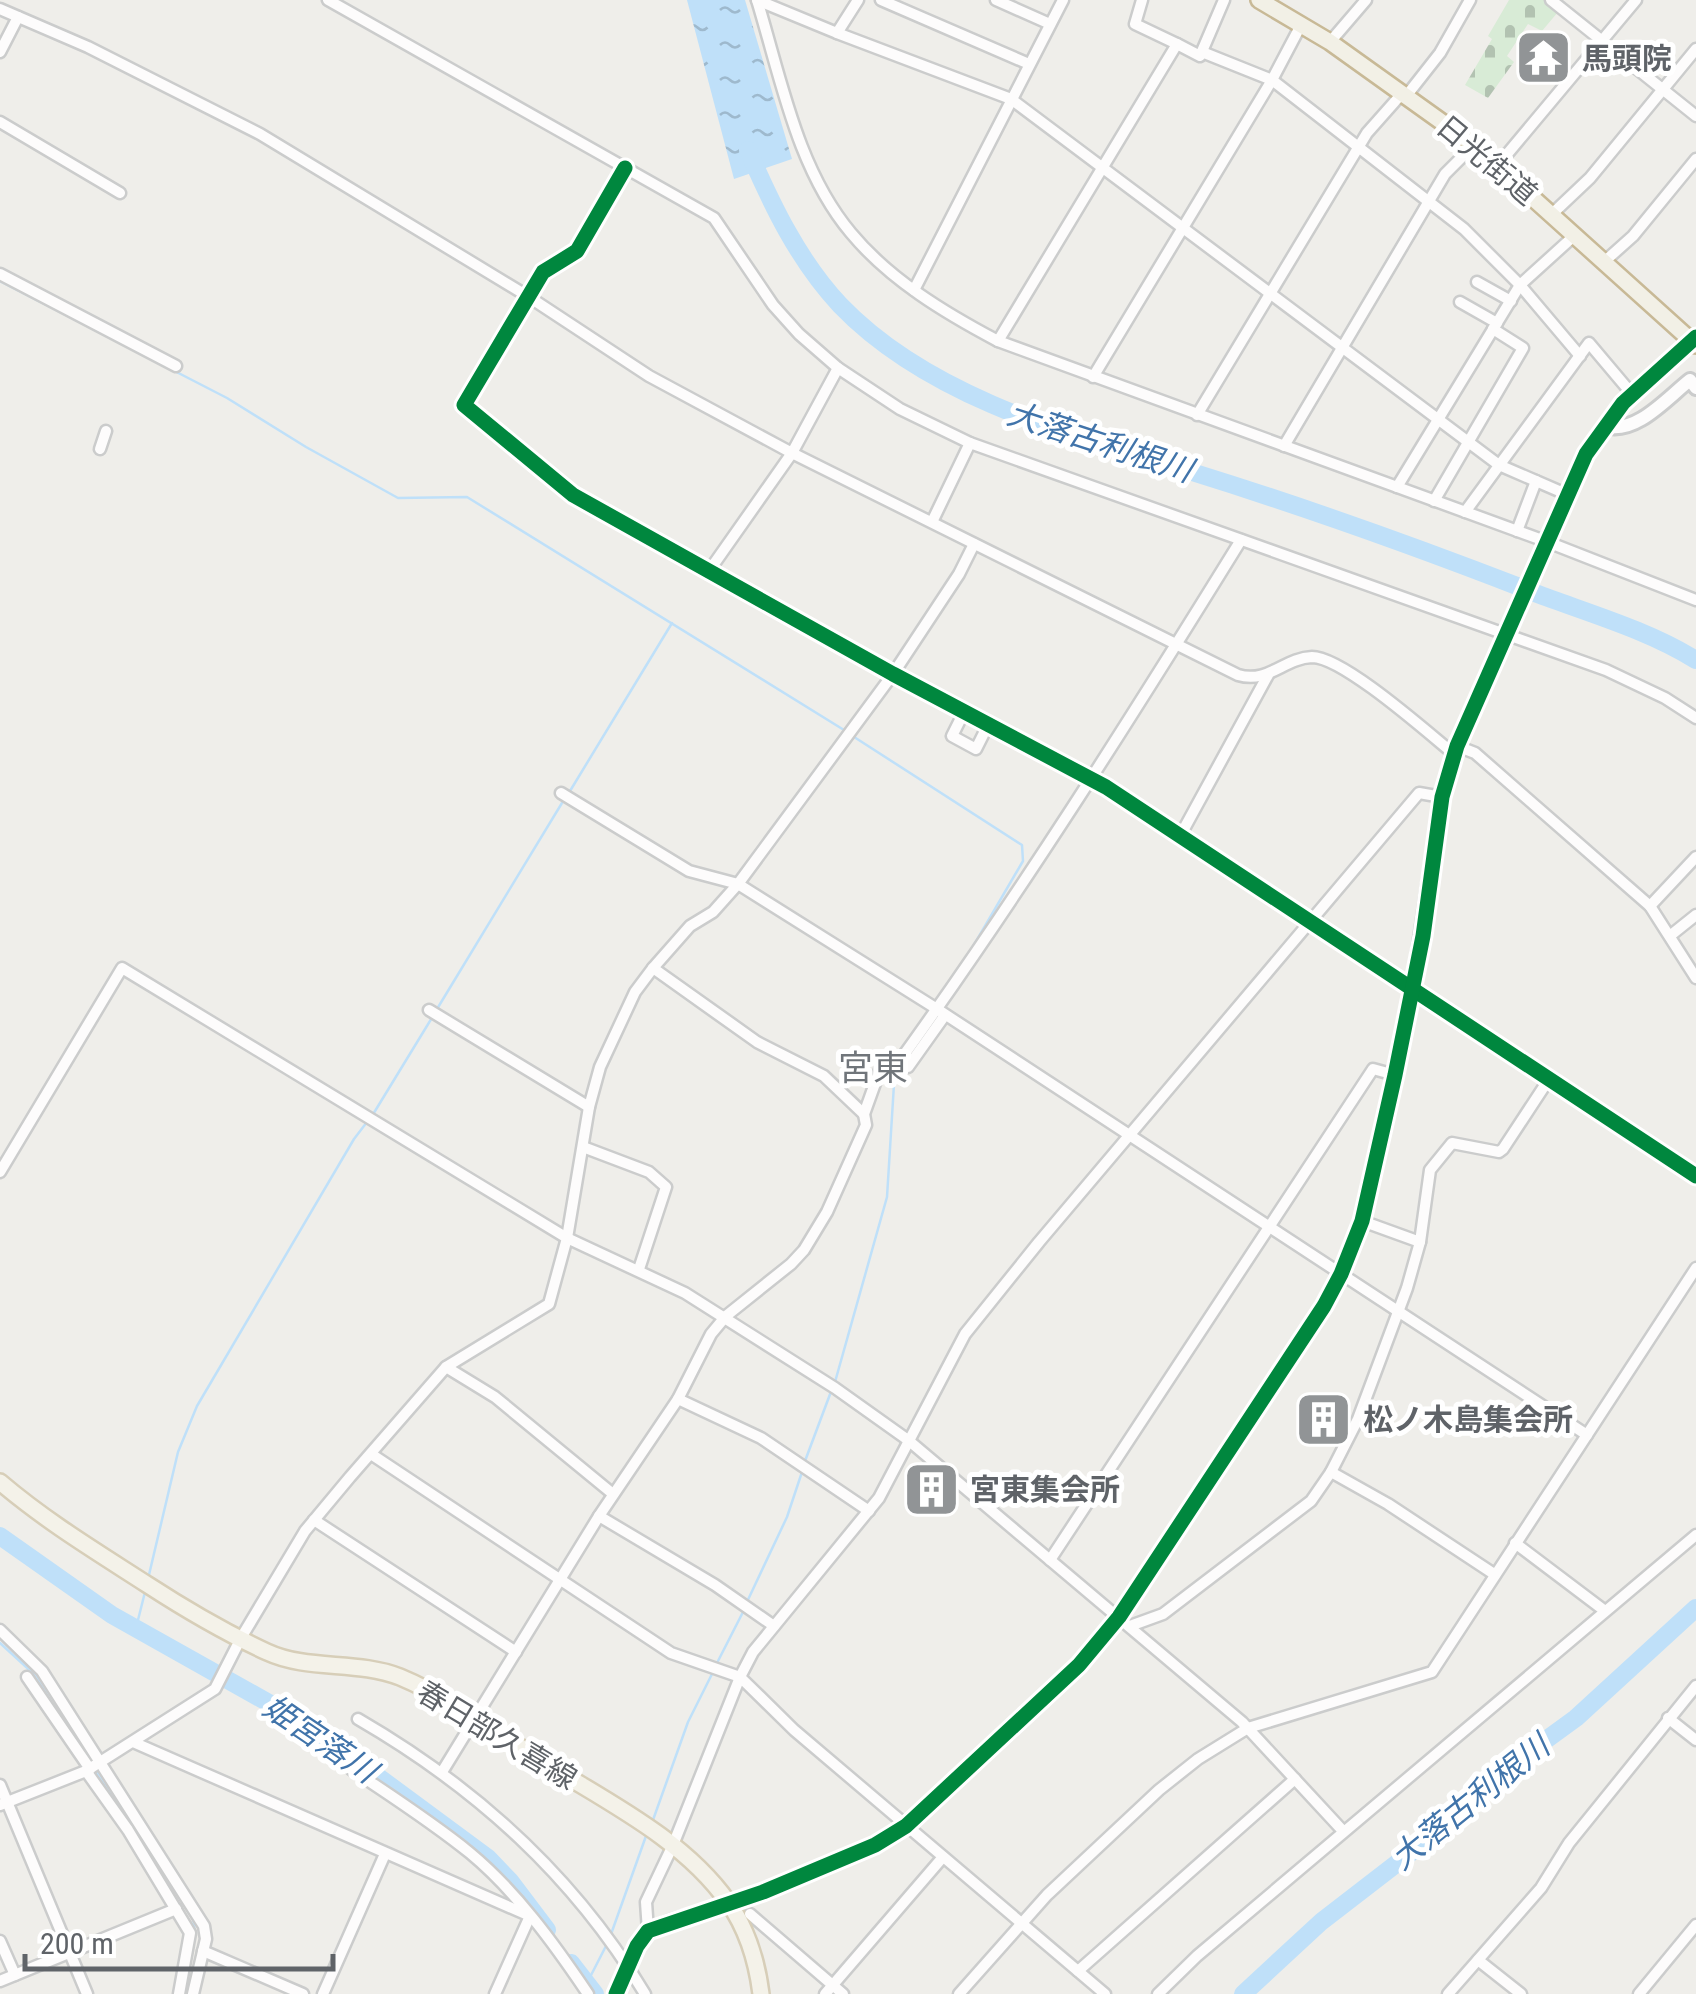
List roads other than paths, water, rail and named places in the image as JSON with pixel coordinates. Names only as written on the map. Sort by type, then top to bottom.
[{"type":"highway","name":"日光街道","points":[[1259,0],[1330,42],[1474,145],[1694,341]]},
{"type":"main road","name":"春日部久喜線","points":[[0,1482],[40,1516],[239,1645],[298,1661],[358,1666],[400,1677],[475,1718],[673,1844],[711,1880],[730,1905],[754,1959],[761,1994]]},
{"type":"street","points":[[328,0],[714,218],[774,305],[799,334],[838,368],[900,409],[970,443],[1606,670],[1665,698],[1696,718]]},
{"type":"street","points":[[757,0],[1011,99],[1499,465],[1566,494]]},
{"type":"street","points":[[757,0],[804,151],[831,206],[851,234],[914,290],[960,322],[998,341],[1696,600]]},
{"type":"street","points":[[836,33],[858,0]]},
{"type":"street","points":[[881,0],[1030,64]]},
{"type":"street","points":[[996,0],[1050,24]]},
{"type":"street","points":[[914,290],[1062,0]]},
{"type":"street","points":[[1142,0],[1135,24],[1200,56],[1224,0]]},
{"type":"street","points":[[1330,42],[1366,0]]},
{"type":"street","points":[[1197,415],[1367,133],[1398,98],[1406,95],[1440,53],[1468,4],[1454,0]]},
{"type":"street","points":[[1551,0],[1696,116]]},
{"type":"street","points":[[1498,165],[1636,0]]},
{"type":"street","points":[[0,9],[88,47],[260,134],[529,297],[649,376],[792,453],[1238,675],[1268,676],[1299,659],[1324,659],[1456,750],[1475,754],[1650,906],[1693,964],[1696,978]]},
{"type":"street","points":[[0,52],[18,17]]},
{"type":"street","points":[[1094,377],[1301,25]]},
{"type":"street","points":[[998,341],[1178,44]]},
{"type":"street","points":[[1552,214],[1590,178],[1696,49]]},
{"type":"street","points":[[1202,52],[1272,80],[1482,246],[1580,356]]},
{"type":"street","points":[[0,122],[120,193]]},
{"type":"street","points":[[1284,446],[1445,174],[1474,145]]},
{"type":"street","points":[[1606,261],[1633,236],[1696,159]]},
{"type":"street","points":[[625,168],[577,251],[543,272],[464,405],[573,496],[1089,778],[1696,1176]]},
{"type":"street","points":[[1397,487],[1520,285],[1576,235]]},
{"type":"street","points":[[0,274],[176,366]]},
{"type":"street","points":[[1477,282],[1510,301]]},
{"type":"street","points":[[1434,501],[1523,348],[1460,302]]},
{"type":"street","points":[[648,1932],[680,1918],[730,1905],[875,1845],[906,1826],[1125,1622],[1342,1274],[1362,1221],[1414,989],[1442,796],[1456,750],[1586,454],[1632,394],[1694,341]]},
{"type":"street","points":[[1465,512],[1588,343],[1632,394]]},
{"type":"street","points":[[708,571],[792,453],[838,368]]},
{"type":"street","points":[[1606,426],[1618,430],[1636,422],[1690,380],[1696,388]]},
{"type":"street","points":[[100,449],[106,431]]},
{"type":"street","points":[[932,522],[970,443]]},
{"type":"street","points":[[1516,531],[1536,481]]},
{"type":"street","points":[[442,1772],[599,1516],[678,1399],[711,1334],[726,1316],[804,1250],[834,1196],[866,1124],[864,1114],[882,1064],[908,1067],[1240,540]]},
{"type":"street","points":[[4,1803],[94,1766],[215,1689],[314,1520],[446,1367],[549,1304],[566,1238],[589,1107],[600,1068],[635,992],[690,926],[713,912],[738,884],[894,674],[974,544]]},
{"type":"street","points":[[1179,838],[1268,676]]},
{"type":"street","points":[[964,712],[952,736],[976,749],[988,725]]},
{"type":"street","points":[[561,793],[689,871],[738,884],[941,1012],[1586,1435]]},
{"type":"street","points":[[616,1994],[648,1932],[646,1902],[740,1677],[774,1626],[870,1512],[965,1334],[1420,793],[1442,796]]},
{"type":"street","points":[[1650,906],[1696,858]]},
{"type":"street","points":[[1670,935],[1696,914]]},
{"type":"street","points":[[0,1172],[122,968],[566,1238],[639,1269],[726,1316],[833,1386],[908,1440],[1248,1728],[1343,1831]]},
{"type":"street","points":[[654,968],[756,1042],[824,1076],[864,1114]]},
{"type":"street","points":[[429,1010],[589,1107]]},
{"type":"street","points":[[1050,1560],[1373,1069],[1395,1074]]},
{"type":"street","points":[[1125,1622],[1163,1614],[1311,1501],[1358,1419],[1398,1311],[1420,1242],[1428,1177],[1435,1161],[1452,1144],[1499,1152],[1549,1079]]},
{"type":"street","points":[[583,1147],[649,1172],[666,1186],[639,1269]]},
{"type":"street","points":[[1362,1221],[1420,1242]]},
{"type":"street","points":[[959,1994],[1046,1895],[1198,1759],[1248,1728],[1432,1672],[1696,1268]]},
{"type":"street","points":[[446,1367],[495,1397],[614,1494]]},
{"type":"street","points":[[678,1399],[761,1438],[870,1512]]},
{"type":"street","points":[[371,1454],[670,1652],[740,1677],[794,1730],[1100,1992]]},
{"type":"street","points":[[1331,1472],[1388,1504],[1494,1574]]},
{"type":"street","points":[[599,1516],[715,1585],[774,1626]]},
{"type":"street","points":[[314,1520],[516,1652]]},
{"type":"street","points":[[1158,1994],[1343,1831],[1696,1535]]},
{"type":"street","points":[[1515,1543],[1606,1611]]},
{"type":"street","points":[[0,1630],[42,1671],[191,1939],[179,1994]]},
{"type":"street","points":[[26,1678],[94,1766],[204,1926],[204,1950],[193,1994]]},
{"type":"street","points":[[1448,1994],[1540,1888],[1570,1844],[1696,1686]]},
{"type":"street","points":[[1668,1718],[1696,1740]]},
{"type":"street","points":[[358,1719],[442,1772],[512,1828],[542,1858],[628,1965],[645,1994]]},
{"type":"street","points":[[133,1742],[530,1916]]},
{"type":"street","points":[[351,1769],[471,1854],[530,1916],[588,1994]]},
{"type":"street","points":[[1078,1971],[1295,1779]]},
{"type":"street","points":[[0,1784],[4,1803],[87,1994]]},
{"type":"street","points":[[323,1994],[385,1854]]},
{"type":"street","points":[[829,1990],[943,1856]]},
{"type":"street","points":[[0,1981],[176,1909]]},
{"type":"street","points":[[750,1914],[829,1990],[843,1994]]},
{"type":"street","points":[[496,1994],[530,1916]]},
{"type":"street","points":[[1639,1994],[1696,1925]]},
{"type":"street","points":[[0,1940],[15,1975]]},
{"type":"street","points":[[204,1950],[303,1994]]},
{"type":"street","points":[[1478,1960],[1521,1994]]},
{"type":"water","points":[[687,0],[745,0],[792,159],[734,179]]},
{"type":"waterway","name":"大落古利根川","points":[[748,150],[799,251],[840,305],[876,337],[959,389],[1052,428],[1407,545],[1638,631],[1696,660]]},
{"type":"waterway","points":[[0,281],[227,398],[398,498],[467,497],[844,730]]},
{"type":"waterway","points":[[570,791],[672,623]]},
{"type":"waterway","points":[[851,735],[1022,845],[1023,861],[971,950]]},
{"type":"waterway","points":[[437,1009],[565,798]]},
{"type":"waterway","points":[[372,1116],[433,1016]]},
{"type":"waterway","points":[[835,1382],[887,1197],[894,1084],[902,1069]]},
{"type":"waterway","points":[[148,1579],[178,1452],[197,1406],[367,1122]]},
{"type":"waterway","points":[[805,1461],[832,1389]]},
{"type":"waterway","points":[[746,1604],[787,1517],[803,1469]]},
{"type":"waterway","name":"姫宮落川","points":[[0,1536],[112,1615],[308,1725],[488,1858],[547,1930]]},
{"type":"waterway","points":[[136,1628],[145,1592]]},
{"type":"waterway","name":"大落古利根川","points":[[1243,1994],[1322,1921],[1414,1850],[1503,1771],[1576,1718],[1696,1608]]},
{"type":"waterway","points":[[717,1663],[743,1612]]},
{"type":"waterway","points":[[0,1643],[36,1676],[61,1719]]},
{"type":"waterway","points":[[653,1820],[688,1722],[714,1670]]},
{"type":"waterway","points":[[96,1771],[151,1851]]},
{"type":"waterway","points":[[610,1937],[646,1836]]},
{"type":"waterway","points":[[193,1917],[195,1934]]},
{"type":"waterway","points":[[587,1983],[607,1944]]},
{"type":"waterway","name":"姫宮落川","points":[[571,1963],[595,1994]]},
{"type":"place","name":"馬頭院","points":[[1543,58]]},
{"type":"place","name":"松ノ木島集会所","points":[[1324,1419]]},
{"type":"place","name":"宮東集会所","points":[[931,1489]]},
{"type":"district","name":"宮東","points":[[873,1068]]}]
